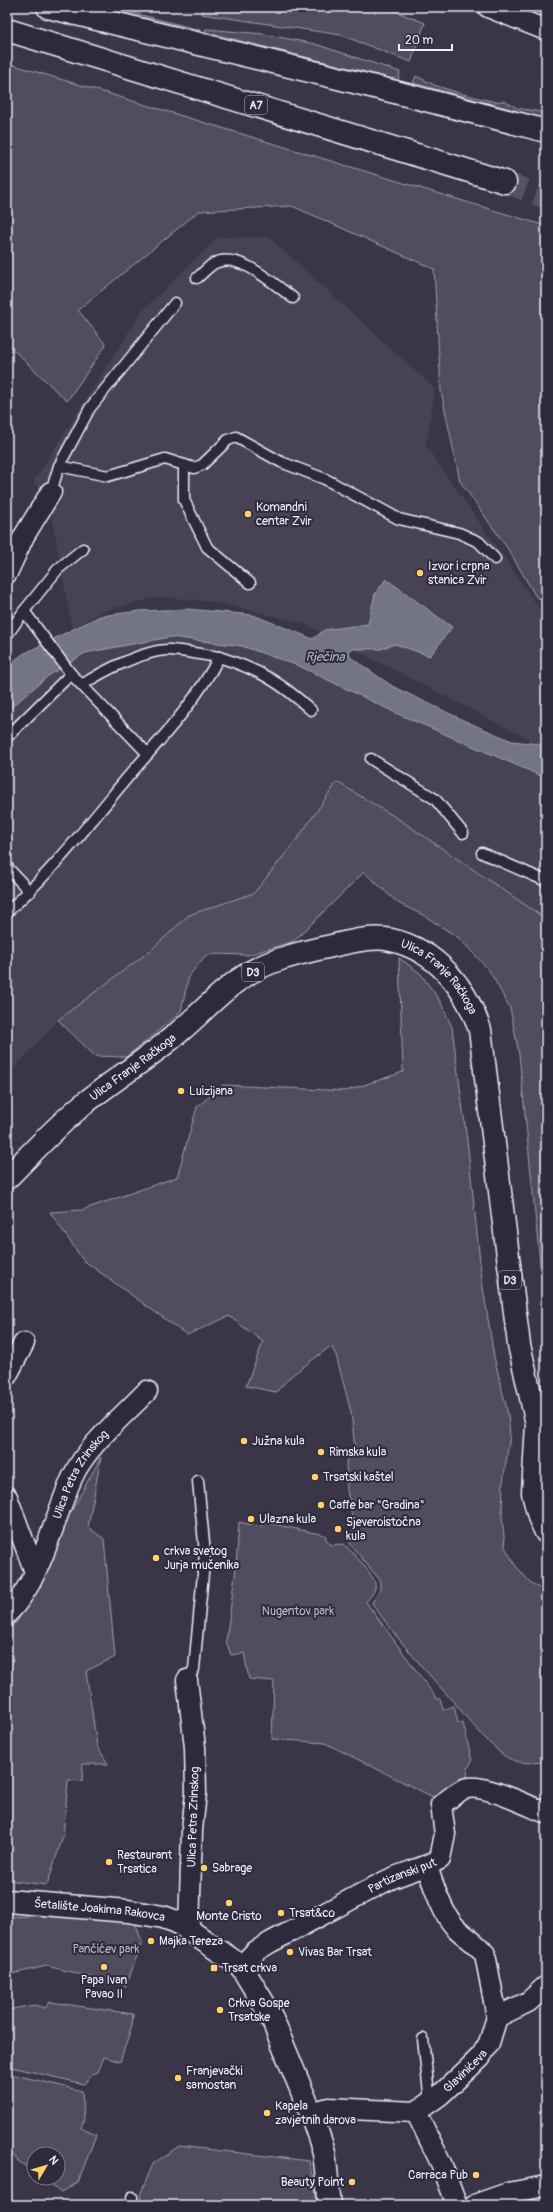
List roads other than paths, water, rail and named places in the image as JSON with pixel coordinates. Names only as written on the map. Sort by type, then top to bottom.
[{"type":"main road","points":[[48,7],[409,95],[546,131]]},
{"type":"main road","name":"A7","points":[[7,30],[505,182]]},
{"type":"main road","name":"Ulica Franje Račkoga","points":[[7,1178],[84,1103],[168,1042],[215,999],[243,976],[271,963],[308,951],[362,940],[390,939],[418,950],[437,963],[456,982],[468,999],[480,1030],[519,1345],[537,1424],[532,1483],[535,1505],[546,1532]]},
{"type":"main road","name":"Šetalište Joakima Rakovca","points":[[7,1901],[139,1913],[162,1917],[177,1922],[241,1966]]},
{"type":"main road","points":[[241,1966],[270,2014],[311,2113],[324,2152],[330,2205]]},
{"type":"street","points":[[488,7],[546,30]]},
{"type":"street","points":[[7,573],[24,536],[51,492]]},
{"type":"street","points":[[7,1375],[24,1343]]},
{"type":"street","name":"Ulica Petra Zrinskog","points":[[7,1614],[16,1605],[35,1572],[73,1475],[89,1452],[147,1391]]},
{"type":"street","points":[[7,1497],[35,1572]]},
{"type":"street","name":"Ulica Petra Zrinskog","points":[[187,1680],[195,1747],[196,1793],[192,1830],[189,1930]]},
{"type":"street","name":"Partizanski put","points":[[241,1966],[256,1951],[271,1942],[386,1881],[408,1871],[426,1867],[440,1859],[445,1834],[441,1805],[464,1789],[494,1793],[519,1800],[546,1813]]},
{"type":"street","name":"Glavinićeva","points":[[423,2107],[481,2056],[489,2043],[497,2017],[485,1954],[479,1945],[468,1939],[454,1926],[445,1912],[426,1867]]},
{"type":"street","points":[[497,2017],[528,2002],[546,1986]]},
{"type":"street","points":[[311,2113],[328,2108],[423,2107],[441,2163],[457,2205]]},
{"type":"street","points":[[474,2205],[508,2193],[546,2186]]},
{"type":"lane","points":[[197,278],[214,263],[231,261],[251,266],[293,298]]},
{"type":"lane","points":[[51,492],[59,466],[90,408],[175,303]]},
{"type":"lane","points":[[59,466],[108,476],[164,459],[194,468],[202,465],[228,440],[236,437],[281,462],[325,479],[399,519],[438,526],[479,542],[495,559]]},
{"type":"lane","points":[[184,465],[184,500],[207,547],[250,583]]},
{"type":"lane","points":[[7,635],[24,611],[58,569],[83,549]]},
{"type":"lane","points":[[24,611],[71,674],[148,754]]},
{"type":"lane","points":[[82,685],[97,675],[133,659],[169,650],[219,657],[269,677],[287,688],[311,710]]},
{"type":"lane","points":[[7,912],[30,892],[148,754],[206,683],[219,657]]},
{"type":"lane","points":[[7,737],[71,674]]},
{"type":"lane","points":[[370,759],[435,799],[463,833]]},
{"type":"lane","points":[[482,853],[546,881]]},
{"type":"lane","points":[[7,867],[30,892]]},
{"type":"lane","points":[[187,1680],[194,1669],[205,1553],[198,1481]]},
{"type":"lane","points":[[423,2107],[424,2039]]},
{"type":"water","name":"Rječina","points":[[386,579],[452,627],[430,656],[395,644],[381,649],[349,649],[350,657],[392,686],[465,721],[512,741],[540,744],[546,748],[546,778],[396,713],[299,666],[242,646],[170,637],[85,653],[48,676],[7,711],[7,666],[23,654],[100,616],[140,611],[187,609],[253,615],[313,639],[324,630],[368,624],[375,594]]},
{"type":"tunnel","points":[[505,182],[546,198]]},
{"type":"place","name":"Komandni centar Zvir","points":[[248,514]]},
{"type":"place","name":"Izvor i crpna stanica Zvir","points":[[420,573]]},
{"type":"place","name":"Luizijana","points":[[181,1091]]},
{"type":"place","name":"Južna kula","points":[[244,1441]]},
{"type":"place","name":"Rimska kula","points":[[321,1452]]},
{"type":"place","name":"Trsatski kaštel","points":[[315,1477]]},
{"type":"place","name":"Caffe bar \"Gradina\"","points":[[321,1505]]},
{"type":"place","name":"Ulazna kula","points":[[251,1519]]},
{"type":"place","name":"Sjeveroistočna kula","points":[[338,1529]]},
{"type":"place","name":"crkva svetog Jurja mučenika","points":[[156,1558]]},
{"type":"place","name":"Restaurant Trsatica","points":[[109,1862]]},
{"type":"place","name":"Sabrage","points":[[204,1868]]},
{"type":"place","name":"Monte Cristo","points":[[229,1903]]},
{"type":"place","name":"Trsat&co","points":[[281,1913]]},
{"type":"place","name":"Majka Tereza","points":[[151,1941]]},
{"type":"place","name":"Vivas Bar Trsat","points":[[290,1952]]},
{"type":"place","name":"Papa Ivan Pavao II","points":[[104,1967]]},
{"type":"place","name":"Trsat crkva","points":[[214,1968]]},
{"type":"place","name":"Crkva Gospe Trsatske","points":[[220,2010]]},
{"type":"place","name":"Franjevački samostan","points":[[178,2078]]},
{"type":"place","name":"Kapela zavjetnih darova","points":[[267,2113]]},
{"type":"place","name":"Carraca Pub","points":[[476,2175]]},
{"type":"place","name":"Beauty Point","points":[[352,2182]]},
{"type":"park label","name":"Nugentov park","points":[[298,1611]]},
{"type":"park label","name":"Pančićev park","points":[[106,1949]]}]
